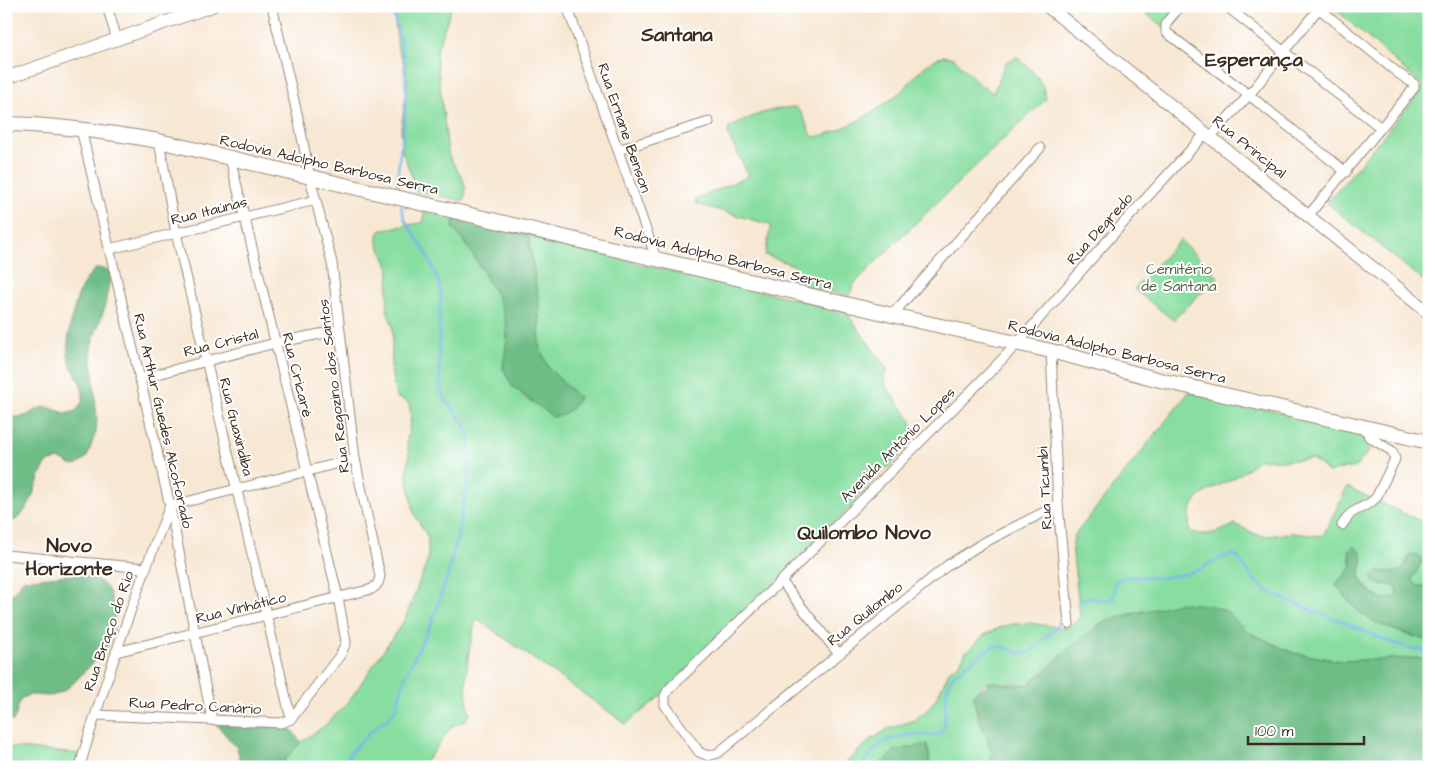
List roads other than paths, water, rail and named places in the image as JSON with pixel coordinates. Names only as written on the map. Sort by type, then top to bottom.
[{"type":"main road","points":[[6,78],[212,6]]},
{"type":"main road","name":"Rua Principal","points":[[1047,6],[1429,313]]},
{"type":"main road","name":"Rodovia Adolpho Barbosa Serra","points":[[6,124],[82,129],[159,141],[656,258],[892,316],[1016,345],[1051,351],[1169,382],[1429,442]]},
{"type":"street","points":[[107,6],[117,40]]},
{"type":"street","name":"Rua Regozino dos Santos","points":[[272,6],[310,178],[332,263],[355,458],[380,576],[378,584],[372,589]]},
{"type":"street","name":"Rua Ernane Benson","points":[[567,6],[656,258]]},
{"type":"street","points":[[1180,6],[1166,23],[1166,32],[1346,172]]},
{"type":"street","points":[[1226,6],[1381,128]]},
{"type":"street","points":[[1308,217],[1414,88],[1414,84],[1318,7]]},
{"type":"street","name":"Rua Degredo","points":[[1016,345],[1117,230],[1249,95],[1318,7]]},
{"type":"street","points":[[618,150],[709,122]]},
{"type":"street","name":"Rua Arthur Guedes Alcoforado","points":[[82,129],[170,506],[212,720]]},
{"type":"street","name":"Rua Guaxindiba","points":[[159,141],[176,233],[292,719]]},
{"type":"street","points":[[892,316],[1040,148]]},
{"type":"street","name":"Rua Cricaré","points":[[230,158],[346,635],[346,645],[341,654],[292,719]]},
{"type":"street","name":"Rua Itaúnas","points":[[109,249],[316,200]]},
{"type":"street","name":"Rua Cristal","points":[[139,379],[276,343],[340,330]]},
{"type":"street","name":"Avenida Antônio Lopes","points":[[699,752],[665,705],[665,696],[668,690],[781,581],[1016,345]]},
{"type":"street","name":"Rua Ticumbi","points":[[1051,351],[1058,505],[1070,624]]},
{"type":"street","points":[[1342,525],[1352,513],[1376,498],[1395,459],[1392,451],[1369,437],[1366,427]]},
{"type":"street","points":[[170,506],[355,458]]},
{"type":"street","name":"Rua Quilombo","points":[[699,752],[708,756],[718,753],[948,564],[983,543],[1058,505]]},
{"type":"street","name":"Rua Braço do Rio","points":[[80,767],[116,652],[145,568],[170,506]]},
{"type":"street","points":[[6,555],[145,568]]},
{"type":"street","points":[[781,581],[838,653]]},
{"type":"street","name":"Rua Vinhático","points":[[116,652],[372,589]]},
{"type":"street","name":"Rua Pedro Canário","points":[[96,715],[276,724],[292,719]]},
{"type":"waterway","points":[[391,6],[399,33],[406,89],[405,117],[397,183]]},
{"type":"waterway","points":[[349,767],[349,754],[368,734],[388,718],[396,708],[406,674],[432,622],[448,574],[468,480],[469,433],[440,389],[439,326],[441,295],[439,282],[425,251],[405,220],[401,206]]},
{"type":"waterway","points":[[1078,603],[1092,598],[1110,601],[1115,594],[1115,581],[1120,579],[1130,577],[1157,578],[1183,574],[1197,570],[1218,559],[1235,555],[1258,584],[1282,598],[1397,644],[1429,651]]},
{"type":"waterway","points":[[861,767],[873,751],[886,741],[902,736],[940,733],[945,721],[948,687],[951,679],[957,672],[982,653],[995,646],[1021,653],[1029,652],[1055,630],[1062,614]]},
{"type":"district","name":"Santana","points":[[677,35]]},
{"type":"district","name":"Esperança","points":[[1254,60]]},
{"type":"district","name":"Quilombo Novo","points":[[864,533]]},
{"type":"district","name":"Novo Horizonte","points":[[69,558]]},
{"type":"park label","name":"Cemitério de Santana","points":[[1179,278]]}]
